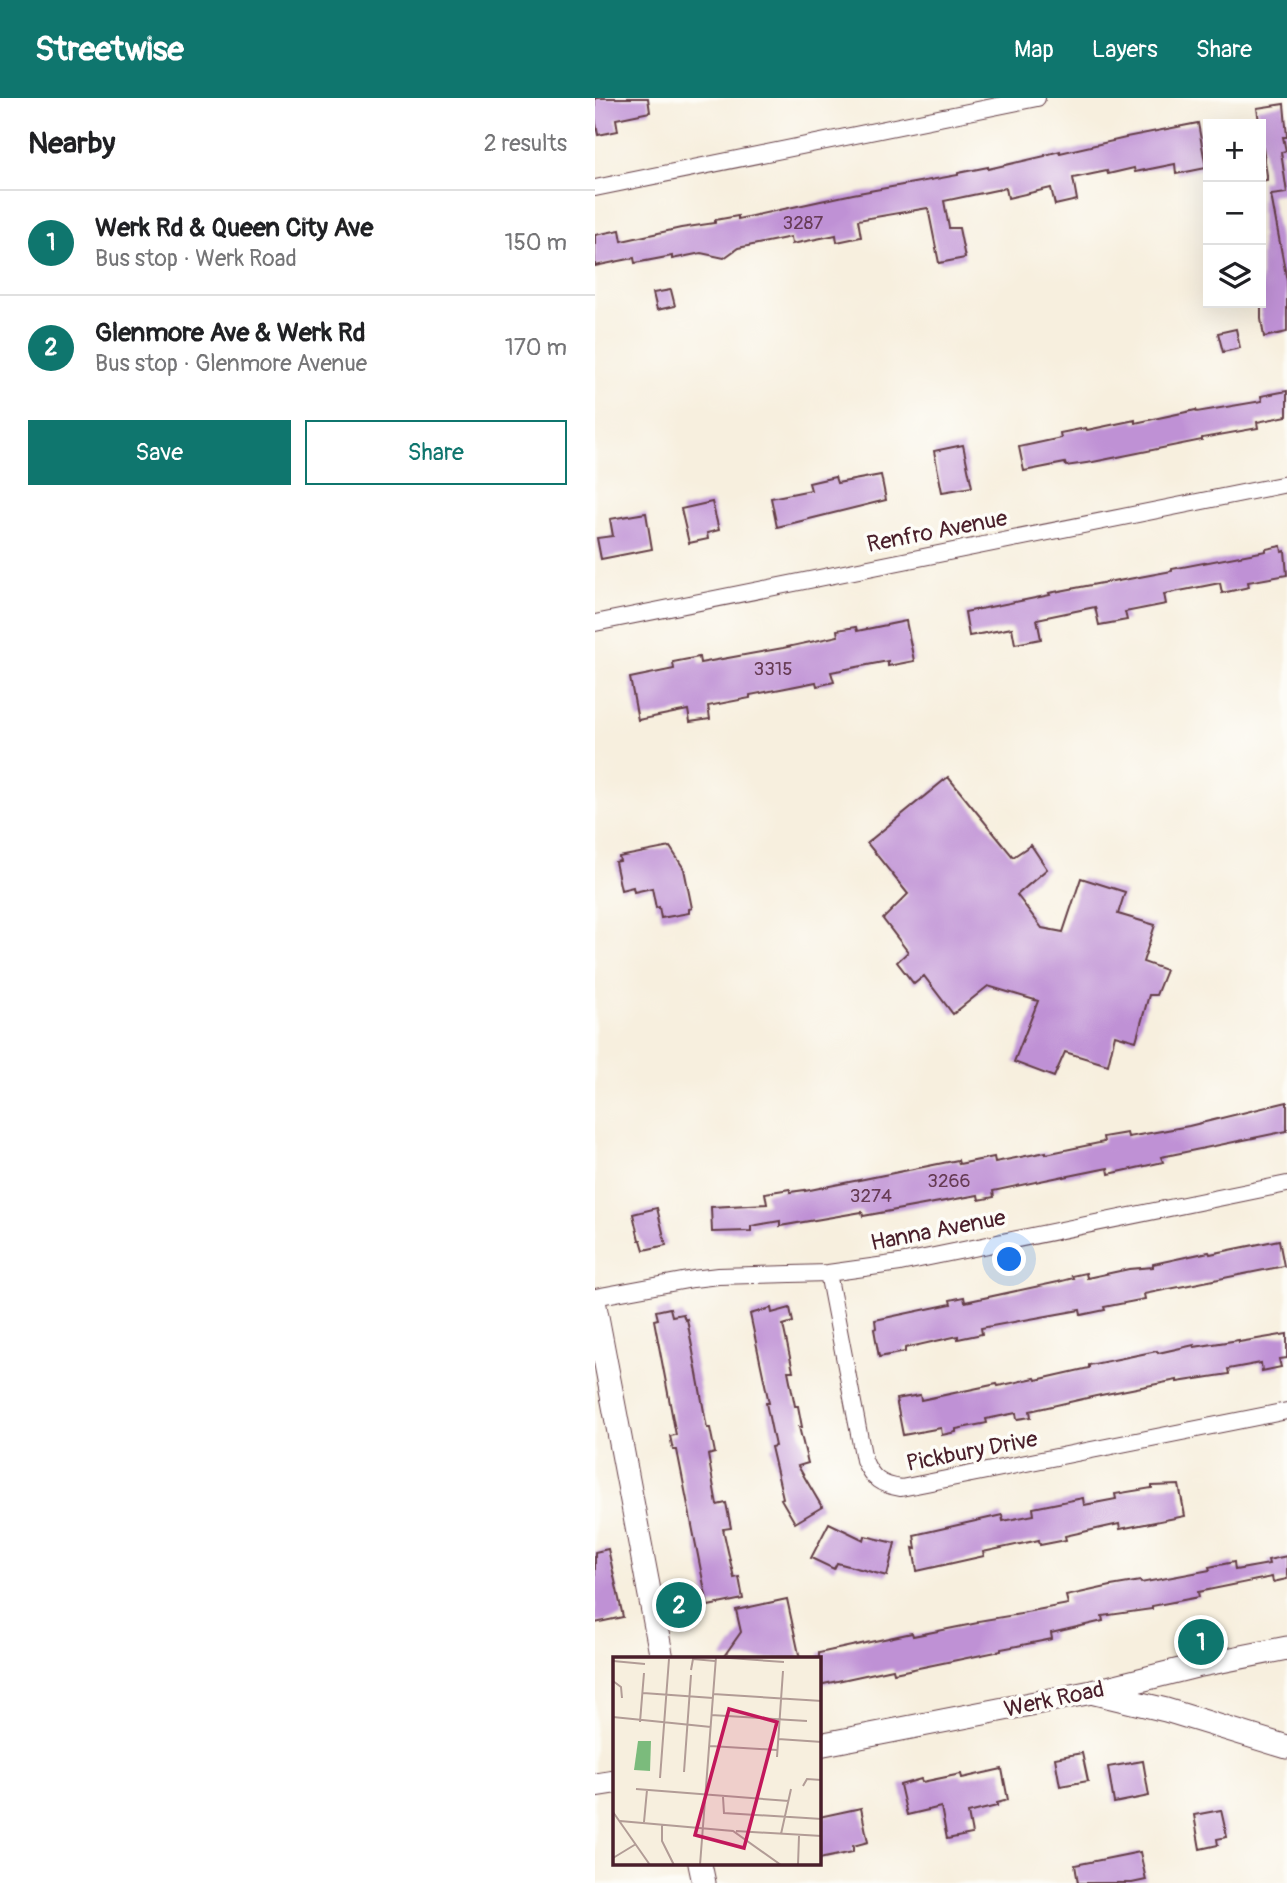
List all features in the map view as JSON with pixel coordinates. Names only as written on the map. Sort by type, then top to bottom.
[{"type":"street","points":[[595,188],[1037,98]]},
{"type":"street","name":"Renfro Avenue","points":[[595,623],[1287,484]]},
{"type":"street","name":"Hanna Avenue","points":[[595,1297],[718,1276],[828,1273],[900,1263],[1287,1184]]},
{"type":"street","name":"Pickbury Drive","points":[[828,1273],[864,1460],[869,1471],[889,1486],[901,1488],[1287,1411]]},
{"type":"street","points":[[595,1306],[662,1657]]},
{"type":"street","name":"Werk Road","points":[[821,1745],[1092,1692],[1196,1666],[1287,1648]]},
{"type":"street","points":[[1092,1692],[1166,1710],[1287,1747]]},
{"type":"street","points":[[595,1785],[613,1782]]},
{"type":"building","points":[[595,98],[648,98],[650,112],[616,119],[618,131],[598,135]]},
{"type":"building","points":[[1284,104],[1287,137],[1283,137],[1286,151],[1281,152],[1287,193],[1271,195],[1287,281],[1287,332],[1264,337],[1261,308],[1266,308],[1266,119],[1259,119],[1257,108]]},
{"type":"building","points":[[1198,123],[1203,169],[1176,174],[1175,164],[1135,172],[1134,168],[1073,178],[1077,200],[1055,205],[1051,188],[1008,198],[1006,188],[944,201],[949,228],[959,228],[965,258],[939,263],[928,208],[858,220],[861,237],[837,242],[836,235],[792,244],[791,237],[738,248],[724,258],[701,253],[635,263],[634,258],[595,266],[595,235],[620,230],[622,241],[715,223],[715,220],[738,216],[738,219],[988,169]]},
{"type":"building","points":[[671,290],[675,306],[657,310],[653,293]]},
{"type":"building","points":[[1236,329],[1240,348],[1223,352],[1218,333]]},
{"type":"building","points":[[1287,391],[1287,416],[1257,422],[1258,428],[1093,462],[1066,466],[1065,463],[1024,471],[1019,447],[1061,438],[1060,433],[1262,401],[1261,396]]},
{"type":"building","points":[[963,445],[972,487],[942,492],[934,451]]},
{"type":"building","points":[[881,475],[886,500],[777,527],[771,498],[811,490],[809,483],[835,477],[837,483]]},
{"type":"building","points":[[712,502],[719,530],[707,533],[708,539],[689,543],[681,509]]},
{"type":"building","points":[[646,513],[652,549],[601,559],[597,538],[613,536],[610,519]]},
{"type":"building","points":[[1281,546],[1282,552],[1285,551],[1287,575],[1248,582],[1249,587],[1222,593],[1220,583],[1164,594],[1166,604],[1125,612],[1127,620],[1099,625],[1095,607],[1037,619],[1041,639],[1015,644],[1012,628],[969,636],[965,612],[1050,595],[1049,593],[1172,571]]},
{"type":"building","points":[[906,621],[914,661],[888,666],[888,661],[831,672],[834,682],[817,686],[816,682],[708,706],[710,719],[690,722],[688,710],[638,720],[630,678],[674,669],[673,662],[699,657],[700,663],[838,636],[837,630],[856,627],[857,631]]},
{"type":"building","points":[[948,777],[1013,857],[1031,845],[1047,869],[1017,895],[1042,928],[1063,932],[1081,878],[1125,892],[1118,914],[1155,925],[1143,962],[1166,970],[1156,995],[1149,995],[1136,1041],[1115,1035],[1108,1065],[1065,1052],[1054,1077],[1014,1062],[1038,1001],[988,986],[953,1014],[924,976],[914,984],[897,962],[908,952],[883,919],[908,894],[867,843]]},
{"type":"building","points":[[670,847],[684,869],[692,908],[689,913],[661,918],[652,888],[634,892],[633,887],[621,890],[615,862],[620,861],[619,857]]},
{"type":"building","points":[[1287,1102],[1287,1131],[1161,1157],[1163,1162],[1109,1174],[1108,1168],[1064,1176],[993,1191],[994,1197],[979,1200],[978,1195],[863,1216],[862,1212],[780,1226],[780,1221],[751,1226],[751,1231],[712,1232],[711,1207],[767,1204],[765,1193],[790,1189],[790,1192],[805,1191],[958,1160],[959,1164],[994,1157],[995,1162],[1046,1154],[1104,1142],[1103,1137],[1127,1133],[1128,1137],[1189,1126]]},
{"type":"building","points":[[657,1208],[666,1245],[644,1250],[633,1214]]},
{"type":"building","points":[[1279,1240],[1284,1266],[1144,1294],[1145,1299],[1104,1307],[1105,1310],[1081,1315],[1080,1310],[981,1328],[982,1334],[958,1339],[958,1336],[879,1357],[875,1320],[951,1304],[950,1300],[964,1297],[965,1302],[1058,1282],[1086,1273],[1087,1278],[1153,1267],[1153,1264],[1209,1252],[1210,1254]]},
{"type":"building","points":[[670,1308],[672,1316],[683,1314],[685,1320],[687,1319],[707,1428],[710,1428],[715,1453],[708,1455],[717,1505],[726,1503],[731,1528],[723,1529],[734,1578],[739,1577],[743,1599],[708,1606],[677,1450],[673,1450],[670,1436],[676,1435],[654,1320],[658,1319],[656,1311]]},
{"type":"building","points":[[771,1308],[772,1313],[790,1308],[793,1322],[783,1325],[793,1371],[788,1371],[795,1406],[798,1406],[802,1427],[799,1427],[808,1463],[798,1466],[822,1507],[795,1523],[781,1499],[783,1498],[771,1447],[775,1446],[766,1403],[769,1403],[750,1314]]},
{"type":"building","points":[[1287,1334],[1287,1358],[1279,1359],[1281,1367],[1262,1371],[1261,1363],[1228,1369],[1229,1374],[1177,1380],[1030,1411],[1031,1417],[1017,1419],[1016,1413],[986,1419],[987,1423],[956,1429],[956,1432],[942,1435],[941,1428],[903,1435],[896,1399],[920,1395],[921,1400],[997,1384],[1036,1380],[1089,1368],[1089,1365],[1157,1351],[1158,1353],[1194,1345],[1239,1342]]},
{"type":"building","points":[[1179,1485],[1185,1516],[1120,1529],[1119,1524],[1065,1536],[1066,1540],[1040,1545],[1039,1540],[983,1552],[984,1556],[917,1571],[914,1535],[1002,1515],[1003,1521],[1034,1515],[1033,1508],[1083,1498],[1084,1505],[1116,1499],[1115,1494],[1152,1486]]},
{"type":"building","points":[[829,1523],[864,1540],[865,1536],[895,1543],[887,1576],[837,1563],[834,1569],[811,1558]]},
{"type":"building","points":[[608,1549],[623,1617],[595,1623],[595,1552]]},
{"type":"building","points":[[1287,1556],[1287,1579],[1273,1582],[1272,1577],[1198,1592],[1199,1597],[1152,1606],[1152,1609],[1102,1616],[1103,1621],[1051,1633],[1052,1639],[1001,1651],[894,1673],[893,1669],[821,1685],[819,1653],[1068,1604],[1066,1596],[1111,1586],[1210,1570],[1209,1567],[1234,1562],[1235,1570],[1269,1564],[1268,1560]]},
{"type":"building","points":[[787,1599],[800,1657],[723,1657],[741,1632],[736,1610]]},
{"type":"building","points":[[1082,1753],[1088,1781],[1060,1786],[1055,1758]]},
{"type":"building","points":[[1143,1761],[1149,1796],[1114,1803],[1108,1767]]},
{"type":"building","points":[[1002,1769],[1008,1800],[997,1803],[997,1806],[968,1813],[972,1834],[947,1839],[941,1807],[907,1815],[900,1785],[921,1779],[922,1782],[961,1774],[962,1778]]},
{"type":"building","points":[[861,1808],[868,1842],[853,1846],[853,1852],[821,1859],[821,1817]]},
{"type":"building","points":[[1221,1810],[1227,1837],[1217,1839],[1218,1845],[1200,1849],[1194,1815]]},
{"type":"building","points":[[1140,1852],[1146,1880],[1132,1883],[1078,1883],[1075,1865]]},
{"type":"place","name":"Glenmore Ave & Werk Rd","points":[[679,1605]]},
{"type":"place","name":"Werk Rd & Queen City Ave","points":[[1201,1642]]}]
